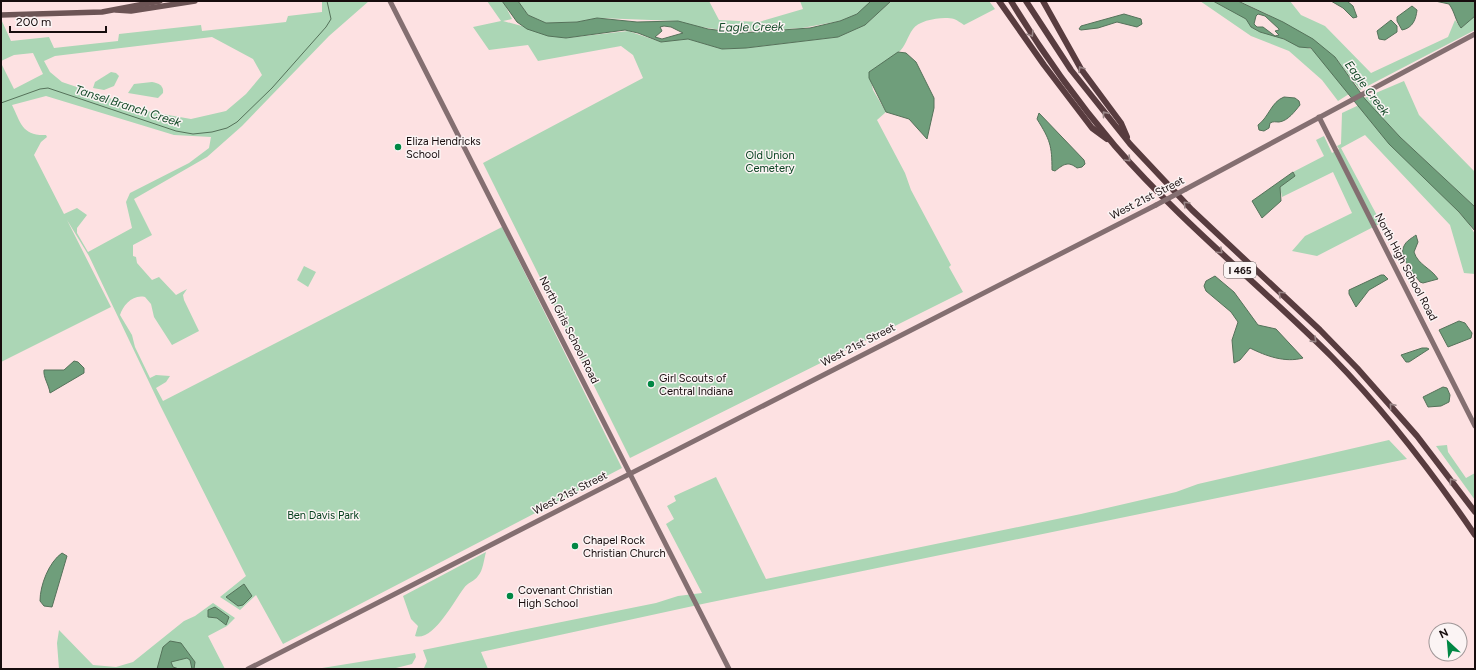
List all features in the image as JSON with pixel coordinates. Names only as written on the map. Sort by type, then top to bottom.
[{"type":"highway","points":[[998,1],[1092,128],[1115,146]]},
{"type":"highway","name":"I 465","points":[[1011,1],[1033,38],[1115,146],[1176,210],[1342,368],[1372,401],[1422,462],[1475,535]]},
{"type":"highway","name":"I 465","points":[[1026,1],[1071,70],[1130,144],[1192,210],[1320,330],[1357,368],[1417,436],[1475,512]]},
{"type":"highway","points":[[1042,1],[1085,75],[1121,123],[1130,144]]},
{"type":"main road","points":[[1,15],[92,13],[116,10],[160,1]]},
{"type":"main road","points":[[116,10],[120,12],[142,10],[195,1]]},
{"type":"street","name":"North Girls School Road","points":[[390,1],[631,473],[729,669]]},
{"type":"street","name":"West 21st Street","points":[[248,669],[1156,205],[1475,34]]},
{"type":"street","name":"North High School Road","points":[[1319,117],[1475,426]]},
{"type":"green space","name":"Ben Davis Park","points":[[322,1],[369,1],[329,36],[242,126],[207,157],[134,199],[152,235],[133,245],[133,256],[136,257],[137,263],[152,280],[159,277],[176,295],[187,289],[183,295],[184,300],[199,331],[172,345],[154,317],[151,304],[145,297],[136,297],[129,301],[121,311],[120,315],[132,335],[135,347],[150,378],[156,375],[170,376],[166,382],[156,388],[163,401],[502,227],[622,468],[283,644],[256,595],[240,610],[220,597],[246,576],[159,403],[89,256],[67,220],[111,307],[1,362],[1,63],[14,89],[43,74],[33,53],[14,55],[1,61],[1,19],[11,41],[49,37],[54,48],[118,41],[119,34],[201,25],[202,31],[286,22],[288,16],[322,12]],"holes":[[[212,37],[253,59],[262,75],[246,94],[226,111],[191,119],[151,112],[62,82],[50,72],[44,61],[55,56]],[[46,96],[174,135],[211,137],[209,148],[189,163],[130,193],[126,202],[132,228],[88,252],[77,233],[77,228],[87,215],[77,208],[64,214],[34,155],[41,142],[47,137],[46,135],[38,135],[27,131],[20,123],[12,105]]]},
{"type":"green space","name":"Old Union Cemetery","points":[[487,1],[503,1],[512,19],[503,21],[566,38],[628,31],[661,42],[688,39],[722,49],[746,48],[838,37],[865,25],[891,1],[989,1],[995,9],[964,25],[955,19],[949,18],[938,18],[920,23],[913,29],[898,53],[869,72],[873,90],[886,112],[877,120],[905,173],[911,190],[951,265],[949,267],[963,292],[630,458],[483,163],[643,78],[633,55],[621,46],[538,61],[528,45],[489,50],[473,27],[501,21]]},
{"type":"green space","points":[[518,1],[709,1],[719,20],[759,22],[803,9],[800,1],[873,1],[857,14],[840,21],[802,28],[737,32],[693,26],[678,21],[597,18],[577,22],[546,23],[528,15]]},
{"type":"green space","points":[[1200,1],[1213,1],[1247,19],[1251,27],[1316,51],[1349,94],[1338,101],[1322,80],[1289,51],[1251,36]]},
{"type":"green space","points":[[1239,1],[1290,1],[1301,15],[1325,26],[1371,73],[1448,37],[1455,20],[1461,28],[1475,16],[1475,30],[1360,90],[1335,57],[1269,15]]},
{"type":"green space","points":[[111,72],[116,73],[119,76],[114,86],[104,90],[93,88],[95,82]]},
{"type":"green space","points":[[1404,81],[1419,115],[1475,172],[1475,207],[1400,137],[1364,98]]},
{"type":"green space","points":[[152,82],[159,84],[163,88],[163,93],[158,98],[128,93],[134,84]]},
{"type":"green space","points":[[1359,105],[1467,221],[1475,234],[1475,274],[1464,273],[1450,225],[1365,135],[1341,148],[1381,223],[1317,256],[1292,251],[1305,236],[1352,213],[1333,172],[1282,197],[1280,187],[1295,175],[1293,172],[1324,156],[1316,140],[1324,136],[1332,153],[1339,149],[1337,146],[1341,144],[1342,113]]},
{"type":"green space","points":[[304,266],[316,272],[308,287],[297,280]]},
{"type":"green space","points":[[1389,440],[1407,459],[707,603],[481,652],[488,669],[424,668],[427,661],[423,650],[656,603],[678,596],[702,593],[666,524],[674,519],[667,506],[676,501],[674,496],[716,477],[766,579],[1081,514],[1176,492],[1198,484]]},
{"type":"green space","points":[[1447,445],[1448,452],[1466,478],[1475,473],[1475,500],[1436,446]]},
{"type":"green space","points":[[486,552],[480,574],[465,586],[436,627],[429,633],[422,636],[415,636],[418,626],[411,619],[403,596]]},
{"type":"green space","points":[[213,603],[235,618],[227,626],[208,636],[225,669],[59,669],[57,643],[59,630],[93,665],[116,667],[133,662],[184,621],[195,616]]},
{"type":"green space","points":[[415,653],[416,657],[412,664],[392,669],[316,669]]},
{"type":"shaded area","name":"Eagle Creek","points":[[502,1],[518,1],[528,15],[546,23],[577,22],[597,18],[637,22],[678,21],[708,29],[740,33],[810,28],[840,21],[857,14],[871,1],[891,1],[865,25],[838,37],[746,48],[722,49],[688,39],[661,42],[638,33],[625,30],[566,38],[548,36],[527,29],[517,22]],"holes":[[[660,27],[671,27],[683,33],[662,39],[655,37],[662,31]]]},
{"type":"shaded area","name":"Eagle Creek","points":[[1213,1],[1238,1],[1283,22],[1313,39],[1335,57],[1365,99],[1400,137],[1475,207],[1475,231],[1459,212],[1389,144],[1311,48],[1299,47],[1284,39],[1260,32],[1251,27],[1246,19]],"holes":[[[1258,14],[1265,16],[1279,29],[1275,31],[1279,35],[1275,36],[1263,27],[1257,27],[1254,24]]]},
{"type":"shaded area","points":[[1331,1],[1347,1],[1353,6],[1357,17],[1353,18],[1343,8]]},
{"type":"shaded area","points":[[1435,1],[1475,1],[1475,16],[1461,28],[1449,4]]},
{"type":"shaded area","points":[[1412,6],[1417,10],[1415,20],[1409,27],[1402,30],[1397,21],[1397,17]]},
{"type":"shaded area","points":[[1124,14],[1141,19],[1142,24],[1137,27],[1117,22],[1098,28],[1079,29],[1081,26]]},
{"type":"shaded area","points":[[1391,20],[1397,26],[1397,32],[1385,40],[1379,39],[1377,31]]},
{"type":"shaded area","points":[[898,52],[906,53],[916,62],[934,98],[934,108],[927,139],[909,119],[886,112],[869,78],[869,72]]},
{"type":"shaded area","points":[[1284,97],[1295,98],[1299,101],[1300,105],[1285,120],[1270,123],[1269,128],[1264,131],[1259,130],[1258,125],[1262,122],[1276,102]]},
{"type":"shaded area","points":[[1039,113],[1084,160],[1085,164],[1082,167],[1077,168],[1066,164],[1055,171],[1052,170],[1051,148],[1045,132],[1037,119]]},
{"type":"shaded area","points":[[1293,172],[1295,176],[1280,187],[1281,201],[1262,218],[1252,201]]},
{"type":"shaded area","points":[[1416,235],[1418,242],[1414,252],[1418,260],[1438,279],[1423,283],[1420,282],[1405,260],[1403,255],[1404,246]]},
{"type":"shaded area","points":[[1384,275],[1388,279],[1369,290],[1356,307],[1349,294],[1349,290]]},
{"type":"shaded area","points":[[1215,276],[1234,292],[1258,325],[1276,329],[1303,358],[1289,360],[1276,358],[1262,354],[1250,348],[1240,360],[1234,363],[1232,340],[1238,322],[1231,312],[1206,291],[1204,286],[1206,281]]},
{"type":"shaded area","points":[[1459,321],[1465,323],[1472,333],[1471,338],[1448,347],[1439,330]]},
{"type":"shaded area","points":[[1422,348],[1429,349],[1409,362],[1406,362],[1401,355]]},
{"type":"shaded area","points":[[74,361],[78,362],[84,368],[84,373],[50,393],[44,375],[44,370],[64,370]]},
{"type":"shaded area","points":[[1443,387],[1447,388],[1450,395],[1449,402],[1441,406],[1428,407],[1423,397]]},
{"type":"shaded area","points":[[62,553],[67,556],[52,607],[44,606],[40,601],[40,595],[46,574],[53,562]]},
{"type":"shaded area","points":[[244,584],[252,596],[243,605],[238,606],[226,597]]},
{"type":"shaded area","points":[[215,607],[229,617],[226,625],[217,618],[208,617],[208,610]]},
{"type":"shaded area","points":[[170,641],[181,643],[195,662],[194,669],[192,669],[190,660],[187,658],[171,662],[173,667],[179,669],[157,669],[163,647]]},
{"type":"waterway","name":"Tansel Branch Creek","points":[[1,103],[40,89],[48,88],[176,131],[193,134],[212,132],[227,128],[237,122],[272,88],[326,27],[331,19],[327,1]]},
{"type":"place","name":"Eliza Hendricks School","points":[[398,147]]},
{"type":"place","name":"Girl Scouts of Central Indiana","points":[[651,384]]},
{"type":"place","name":"Chapel Rock Christian Church","points":[[575,546]]},
{"type":"place","name":"Covenant Christian High School","points":[[510,596]]}]
